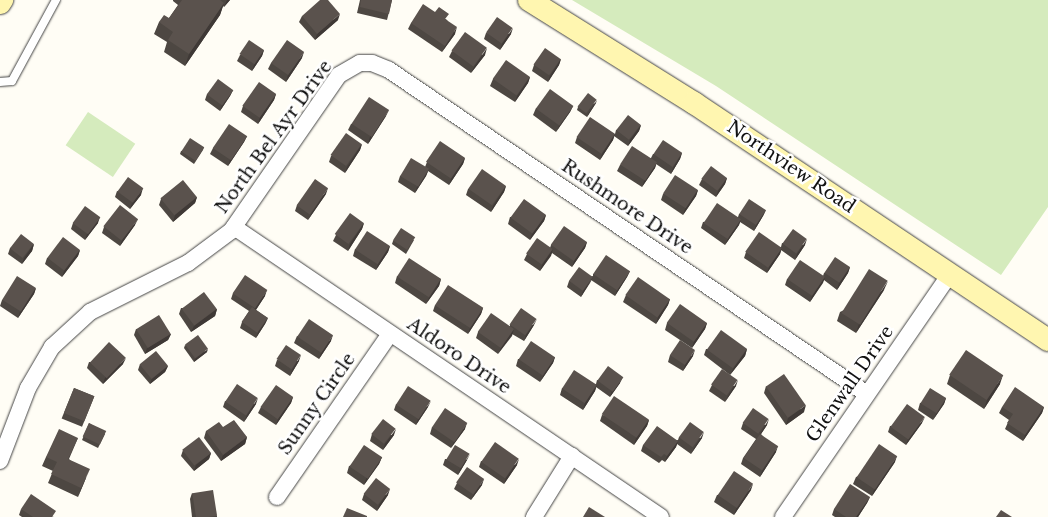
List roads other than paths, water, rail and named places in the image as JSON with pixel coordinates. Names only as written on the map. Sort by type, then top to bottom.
[{"type":"street","name":"Northview Road","points":[[528,0],[694,103],[951,273],[1048,340]]},
{"type":"street","name":"North Bel Ayr Drive","points":[[0,461],[32,381],[52,346],[67,330],[90,312],[208,251],[234,228],[339,75],[360,63]]},
{"type":"street","name":"Rushmore Drive","points":[[360,63],[372,63],[389,70],[867,394]]},
{"type":"street","name":"Aldoro Drive","points":[[234,228],[661,517]]},
{"type":"street","name":"Glenwall Drive","points":[[783,517],[951,273]]},
{"type":"street","name":"Sunny Circle","points":[[277,497],[390,334]]},
{"type":"street","points":[[534,517],[572,456]]},
{"type":"lane","points":[[0,82],[12,81],[56,0]]}]
